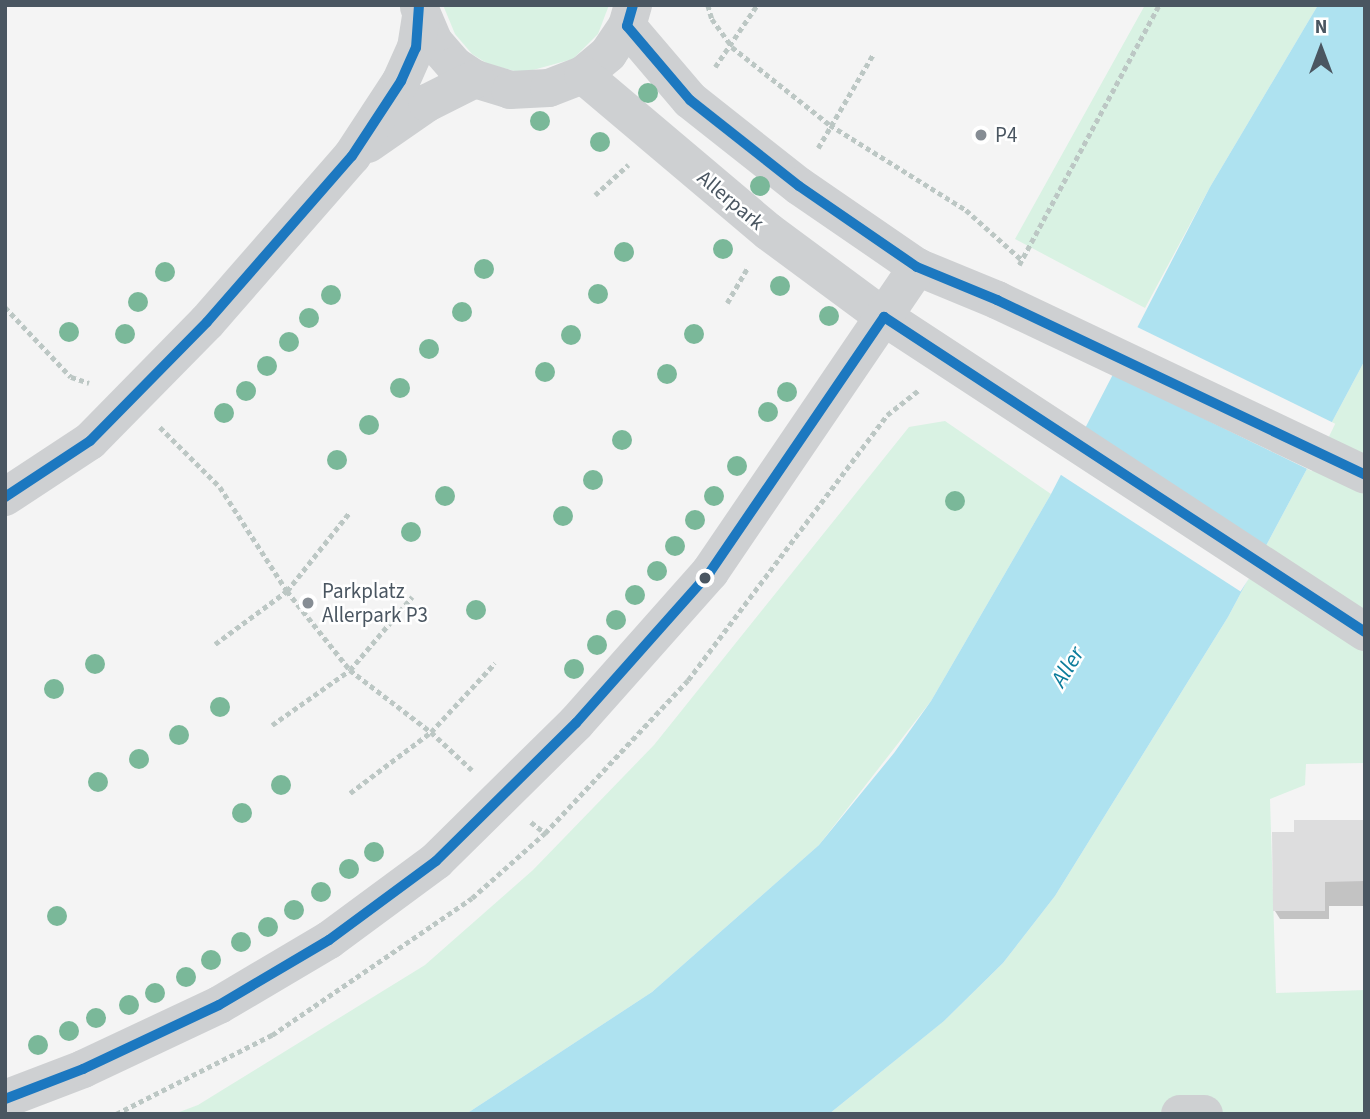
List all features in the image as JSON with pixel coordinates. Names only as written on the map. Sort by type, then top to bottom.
[{"type":"street","points":[[420,10],[434,42],[475,79],[510,90],[536,89],[583,75],[608,54],[630,16],[690,100],[799,186],[917,267],[997,300],[1365,475]]},
{"type":"street","points":[[5,497],[90,441],[207,323],[352,156],[401,80],[416,48],[420,10]]},
{"type":"street","name":"Allerpark","points":[[583,75],[769,232],[884,317],[1025,412],[1356,626]]},
{"type":"street","points":[[352,156],[427,103],[475,79]]},
{"type":"street","points":[[5,1099],[83,1069],[219,1005],[318,946],[436,861],[503,799],[709,572],[917,267]]},
{"type":"street","points":[[1180,1114],[1204,1114]]},
{"type":"path","points":[[708,5],[712,19],[732,47],[831,125],[966,210],[1022,260]]},
{"type":"path","points":[[997,300],[1022,260],[1159,5]]},
{"type":"path","points":[[5,307],[71,377],[130,398],[220,487],[287,591],[350,670],[431,732],[503,799],[545,833]]},
{"type":"path","points":[[215,644],[287,591],[349,513]]},
{"type":"path","points":[[272,725],[350,670],[412,597]]},
{"type":"path","points":[[350,793],[431,732],[495,663]]},
{"type":"green space","points":[[443,5],[609,5],[598,34],[573,59],[522,73],[488,64],[472,54],[455,34]]},
{"type":"green space","points":[[1145,5],[1318,5],[1210,187],[1145,308],[1015,239]]},
{"type":"green space","points":[[1365,360],[1365,763],[1306,764],[1305,785],[1270,799],[1276,993],[1365,990],[1365,1114],[829,1114],[945,1020],[1003,963],[1055,896],[1228,617]]},
{"type":"green space","points":[[945,421],[1051,494],[931,701],[819,845],[652,992],[466,1114],[174,1114],[198,1105],[425,965],[533,870],[654,745],[909,427]]},
{"type":"water","name":"Aller","points":[[1318,5],[1365,5],[1365,360],[1228,617],[1055,896],[1003,963],[944,1021],[829,1114],[466,1114],[652,992],[819,845],[894,753],[931,701],[1051,494],[1210,187]]},
{"type":"pier","points":[[1133,325],[1335,424],[1312,471],[1110,373]]},
{"type":"pier","points":[[1081,426],[1269,548],[1241,592],[1053,470]]},
{"type":"building","points":[[1294,820],[1365,820],[1365,881],[1325,882],[1325,911],[1273,911],[1272,832],[1294,832]]},
{"type":"transit line","points":[[5,497],[90,441],[207,322],[352,156],[401,81],[416,48],[419,5]]},
{"type":"transit line","points":[[633,5],[627,26],[690,100],[799,186],[917,267],[997,300],[1365,475]]},
{"type":"transit line","points":[[5,1099],[83,1069],[219,1005],[329,940],[436,861],[576,723],[710,572],[884,317],[1365,632]]},
{"type":"place","name":"P4","points":[[981,135]]},
{"type":"place","name":"Parkplatz Allerpark P3","points":[[308,603]]}]
